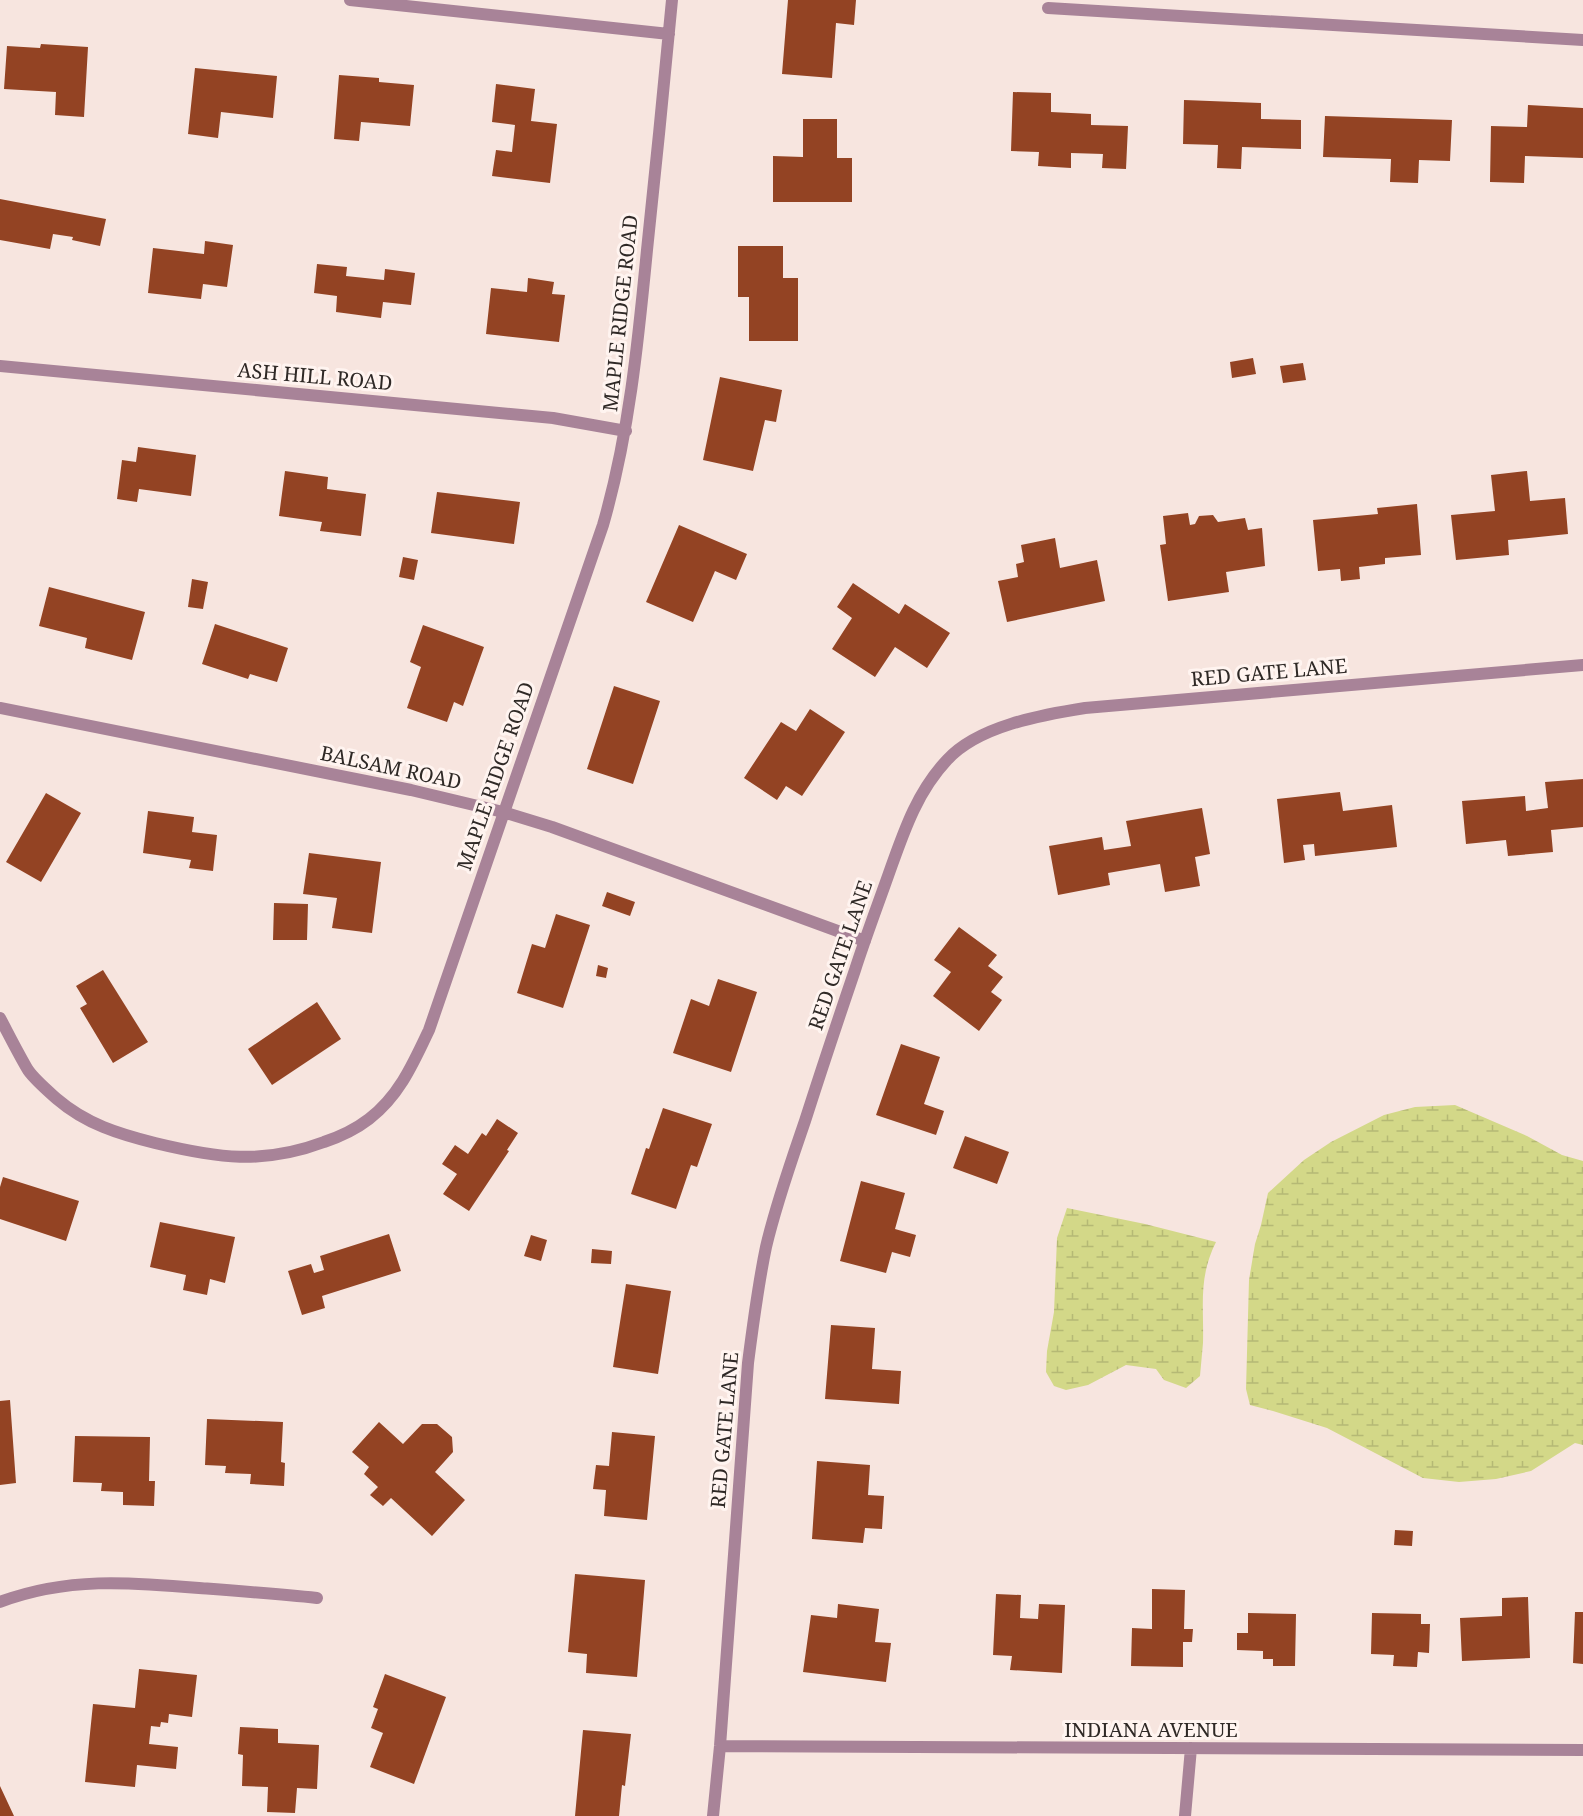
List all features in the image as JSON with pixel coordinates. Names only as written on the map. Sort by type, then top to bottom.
[{"type":"street","points":[[350,0],[669,34]]},
{"type":"street","name":"MAPLE RIDGE ROAD","points":[[0,1018],[29,1071],[58,1100],[78,1115],[120,1135],[198,1153],[254,1157],[293,1152],[334,1139],[369,1119],[403,1083],[429,1030],[612,494],[626,431],[638,347],[672,0]]},
{"type":"street","points":[[1048,8],[1583,40]]},
{"type":"street","name":"ASH HILL ROAD","points":[[0,366],[553,418],[626,431]]},
{"type":"street","name":"RED GATE LANE","points":[[712,1816],[720,1746],[743,1419],[754,1311],[766,1247],[865,941],[905,827],[922,792],[948,759],[965,744],[1004,727],[1040,716],[1085,708],[1583,665]]},
{"type":"street","name":"BALSAM ROAD","points":[[0,708],[411,790],[503,812],[552,826],[865,941]]},
{"type":"street","points":[[0,1602],[43,1589],[106,1582],[317,1598]]},
{"type":"street","name":"INDIANA AVENUE","points":[[720,1746],[1583,1750]]},
{"type":"street","points":[[1185,1816],[1191,1748]]},
{"type":"green space","points":[[1455,1105],[1527,1136],[1562,1155],[1583,1161],[1583,1445],[1575,1443],[1531,1471],[1496,1479],[1459,1482],[1423,1478],[1327,1428],[1250,1405],[1246,1389],[1249,1280],[1255,1244],[1268,1193],[1304,1160],[1331,1142],[1384,1115],[1415,1107]]},
{"type":"green space","points":[[1067,1208],[1216,1242],[1210,1255],[1204,1280],[1200,1376],[1186,1388],[1164,1380],[1156,1369],[1126,1365],[1088,1385],[1066,1390],[1054,1386],[1046,1372],[1047,1351],[1054,1312],[1057,1238]]},
{"type":"building","points":[[788,0],[856,0],[854,25],[836,23],[832,78],[782,74]]},
{"type":"building","points":[[41,44],[88,47],[84,117],[55,115],[56,92],[4,89],[7,46],[40,48]]},
{"type":"building","points":[[195,68],[277,76],[273,118],[221,112],[218,138],[188,134]]},
{"type":"building","points":[[339,75],[379,78],[379,82],[414,85],[410,126],[361,122],[359,141],[334,139]]},
{"type":"building","points":[[496,84],[535,89],[531,121],[557,124],[550,183],[492,176],[496,150],[512,152],[515,125],[492,122]]},
{"type":"building","points":[[1013,92],[1051,93],[1051,112],[1091,114],[1091,125],[1128,126],[1126,169],[1102,168],[1103,154],[1071,153],[1071,168],[1038,166],[1039,152],[1011,151]]},
{"type":"building","points":[[1184,100],[1261,103],[1261,119],[1301,120],[1301,149],[1242,147],[1241,169],[1217,168],[1218,145],[1183,144]]},
{"type":"building","points":[[1528,105],[1583,108],[1583,158],[1525,156],[1524,183],[1490,182],[1491,126],[1527,127]]},
{"type":"building","points":[[1325,116],[1452,120],[1450,161],[1419,160],[1418,183],[1390,182],[1391,159],[1323,157]]},
{"type":"building","points":[[803,119],[837,119],[837,158],[852,158],[852,202],[773,202],[773,156],[803,157]]},
{"type":"building","points":[[0,199],[106,219],[100,246],[72,240],[73,237],[53,234],[50,249],[0,240]]},
{"type":"building","points":[[205,241],[233,245],[227,287],[203,284],[201,299],[148,293],[153,248],[204,254]]},
{"type":"building","points":[[738,246],[783,246],[783,278],[798,278],[798,341],[749,341],[749,297],[738,297]]},
{"type":"building","points":[[317,264],[347,267],[346,276],[384,280],[385,269],[415,273],[411,305],[383,302],[381,318],[336,312],[337,296],[314,293]]},
{"type":"building","points":[[528,278],[554,282],[552,294],[565,295],[559,342],[486,334],[491,288],[527,292]]},
{"type":"building","points":[[1253,358],[1256,374],[1232,378],[1230,362]]},
{"type":"building","points":[[1303,363],[1306,380],[1283,383],[1280,366]]},
{"type":"building","points":[[720,377],[782,390],[776,422],[765,420],[753,471],[703,460]]},
{"type":"building","points":[[138,447],[196,455],[191,496],[139,489],[137,502],[117,499],[122,460],[136,462]]},
{"type":"building","points":[[285,471],[328,477],[327,489],[366,494],[361,536],[320,531],[322,522],[279,516]]},
{"type":"building","points":[[1527,471],[1530,501],[1565,498],[1568,534],[1508,540],[1509,555],[1456,560],[1451,515],[1495,511],[1491,475]]},
{"type":"building","points":[[437,492],[520,502],[514,544],[431,533]]},
{"type":"building","points":[[1417,504],[1421,555],[1385,558],[1385,564],[1359,567],[1360,579],[1341,581],[1340,569],[1318,571],[1313,520],[1378,514],[1377,508]]},
{"type":"building","points":[[1188,513],[1190,525],[1195,524],[1199,516],[1213,515],[1218,522],[1245,518],[1248,530],[1262,528],[1265,566],[1226,572],[1229,592],[1168,601],[1160,545],[1166,544],[1163,516]]},
{"type":"building","points":[[679,525],[747,554],[736,580],[715,571],[693,622],[646,602]]},
{"type":"building","points":[[1055,538],[1060,568],[1097,560],[1105,601],[1007,622],[998,581],[1018,577],[1016,564],[1024,562],[1021,545]]},
{"type":"building","points":[[403,557],[418,560],[414,580],[399,577]]},
{"type":"building","points":[[192,579],[208,582],[203,609],[188,607]]},
{"type":"building","points":[[853,583],[899,614],[905,604],[950,633],[927,668],[895,647],[875,677],[832,649],[852,618],[837,607]]},
{"type":"building","points":[[49,587],[145,612],[132,660],[85,648],[87,638],[39,626]]},
{"type":"building","points":[[215,624],[288,648],[277,682],[250,674],[248,679],[202,664]]},
{"type":"building","points":[[423,625],[484,647],[463,706],[454,702],[447,722],[407,708],[421,667],[410,662]]},
{"type":"building","points":[[614,686],[660,701],[633,784],[587,769]]},
{"type":"building","points":[[810,709],[845,732],[802,796],[786,786],[777,800],[744,778],[781,722],[796,731]]},
{"type":"building","points":[[1583,779],[1583,827],[1551,830],[1553,852],[1508,856],[1506,840],[1466,844],[1462,801],[1525,796],[1526,811],[1548,808],[1545,782]]},
{"type":"building","points":[[1340,792],[1343,811],[1392,805],[1397,847],[1315,856],[1314,844],[1303,845],[1305,860],[1284,863],[1277,799]]},
{"type":"building","points":[[46,793],[81,813],[41,882],[6,862]]},
{"type":"building","points":[[1202,808],[1210,854],[1195,857],[1200,886],[1165,892],[1160,864],[1108,873],[1110,885],[1058,895],[1049,846],[1102,837],[1104,850],[1131,846],[1126,821]]},
{"type":"building","points":[[148,811],[194,817],[192,832],[217,835],[213,871],[189,868],[191,860],[143,853]]},
{"type":"building","points":[[309,853],[381,862],[372,933],[332,928],[337,898],[303,894]]},
{"type":"building","points":[[607,892],[635,902],[630,916],[602,906]]},
{"type":"building","points":[[274,903],[308,904],[307,940],[273,940]]},
{"type":"building","points":[[556,914],[590,925],[563,1008],[517,993],[532,944],[545,948]]},
{"type":"building","points":[[959,927],[997,955],[988,966],[1003,977],[991,992],[1002,1000],[979,1031],[933,996],[951,972],[934,960]]},
{"type":"building","points":[[598,965],[608,968],[606,978],[596,976]]},
{"type":"building","points":[[103,970],[148,1042],[113,1063],[80,1008],[87,1004],[76,986]]},
{"type":"building","points":[[718,979],[757,992],[731,1072],[673,1053],[691,999],[709,1006]]},
{"type":"building","points":[[317,1002],[341,1039],[272,1085],[248,1049]]},
{"type":"building","points":[[901,1044],[940,1057],[924,1104],[944,1111],[936,1135],[876,1115]]},
{"type":"building","points":[[663,1108],[712,1124],[697,1167],[691,1165],[676,1209],[631,1194],[646,1148],[649,1149]]},
{"type":"building","points":[[497,1119],[518,1133],[507,1150],[509,1151],[469,1211],[443,1194],[457,1174],[442,1164],[455,1145],[468,1154],[482,1133],[486,1136]]},
{"type":"building","points":[[965,1136],[1009,1152],[997,1184],[953,1168]]},
{"type":"building","points":[[3,1177],[79,1201],[66,1241],[0,1219],[0,1187]]},
{"type":"building","points":[[861,1181],[905,1193],[895,1229],[916,1235],[910,1257],[892,1252],[886,1273],[840,1261]]},
{"type":"building","points":[[160,1222],[235,1237],[225,1283],[210,1279],[207,1295],[183,1290],[186,1275],[150,1267]]},
{"type":"building","points":[[389,1234],[401,1271],[322,1296],[325,1308],[302,1315],[288,1271],[311,1264],[314,1273],[324,1270],[320,1256]]},
{"type":"building","points":[[531,1235],[547,1240],[541,1261],[524,1256]]},
{"type":"building","points":[[592,1249],[612,1251],[611,1264],[591,1263]]},
{"type":"building","points":[[626,1284],[671,1291],[658,1374],[613,1367]]},
{"type":"building","points":[[831,1325],[875,1328],[872,1369],[901,1371],[899,1404],[825,1399]]},
{"type":"building","points":[[10,1400],[16,1483],[0,1485],[0,1401]]},
{"type":"building","points":[[207,1419],[283,1422],[281,1462],[285,1463],[284,1486],[250,1484],[251,1474],[225,1473],[226,1466],[205,1465]]},
{"type":"building","points":[[379,1422],[403,1444],[422,1424],[437,1424],[452,1437],[453,1452],[435,1472],[465,1500],[432,1536],[391,1498],[383,1506],[370,1495],[378,1487],[364,1474],[369,1467],[352,1452]]},
{"type":"building","points":[[612,1432],[655,1436],[647,1520],[604,1516],[606,1490],[593,1489],[596,1465],[609,1466]]},
{"type":"building","points":[[75,1436],[150,1437],[149,1481],[155,1481],[154,1506],[123,1505],[123,1492],[101,1491],[102,1483],[73,1482]]},
{"type":"building","points":[[817,1461],[870,1465],[868,1495],[884,1496],[882,1529],[865,1528],[863,1543],[812,1539]]},
{"type":"building","points":[[1395,1530],[1413,1531],[1412,1546],[1394,1545]]},
{"type":"building","points":[[575,1574],[645,1580],[637,1677],[586,1673],[587,1654],[568,1652]]},
{"type":"building","points":[[1152,1589],[1185,1590],[1184,1629],[1193,1629],[1192,1642],[1183,1642],[1183,1667],[1131,1666],[1132,1628],[1152,1629]]},
{"type":"building","points":[[996,1594],[1021,1595],[1020,1618],[1038,1619],[1039,1604],[1065,1605],[1062,1673],[1010,1670],[1012,1656],[993,1655]]},
{"type":"building","points":[[1528,1597],[1530,1658],[1462,1661],[1460,1618],[1502,1616],[1502,1598]]},
{"type":"building","points":[[838,1604],[879,1609],[875,1642],[891,1643],[886,1682],[803,1672],[811,1615],[837,1618]]},
{"type":"building","points":[[1575,1612],[1583,1612],[1583,1664],[1573,1663]]},
{"type":"building","points":[[1248,1613],[1296,1614],[1295,1666],[1273,1666],[1273,1659],[1263,1659],[1263,1651],[1237,1650],[1237,1633],[1248,1633]]},
{"type":"building","points":[[1372,1613],[1421,1614],[1421,1624],[1430,1624],[1429,1653],[1418,1652],[1417,1667],[1393,1666],[1394,1655],[1371,1654]]},
{"type":"building","points":[[139,1669],[197,1675],[192,1717],[169,1714],[168,1723],[161,1722],[160,1727],[151,1726],[149,1744],[178,1747],[176,1769],[137,1765],[135,1787],[85,1782],[93,1704],[135,1708]]},
{"type":"building","points":[[385,1674],[446,1697],[414,1784],[370,1767],[383,1733],[371,1728],[378,1709],[373,1707]]},
{"type":"building","points":[[240,1727],[278,1729],[278,1743],[319,1745],[317,1789],[297,1788],[295,1813],[267,1812],[268,1787],[242,1786],[243,1755],[238,1754]]},
{"type":"building","points":[[583,1730],[631,1734],[619,1816],[575,1816]]},
{"type":"building","points":[[0,1786],[14,1816],[0,1816]]}]
